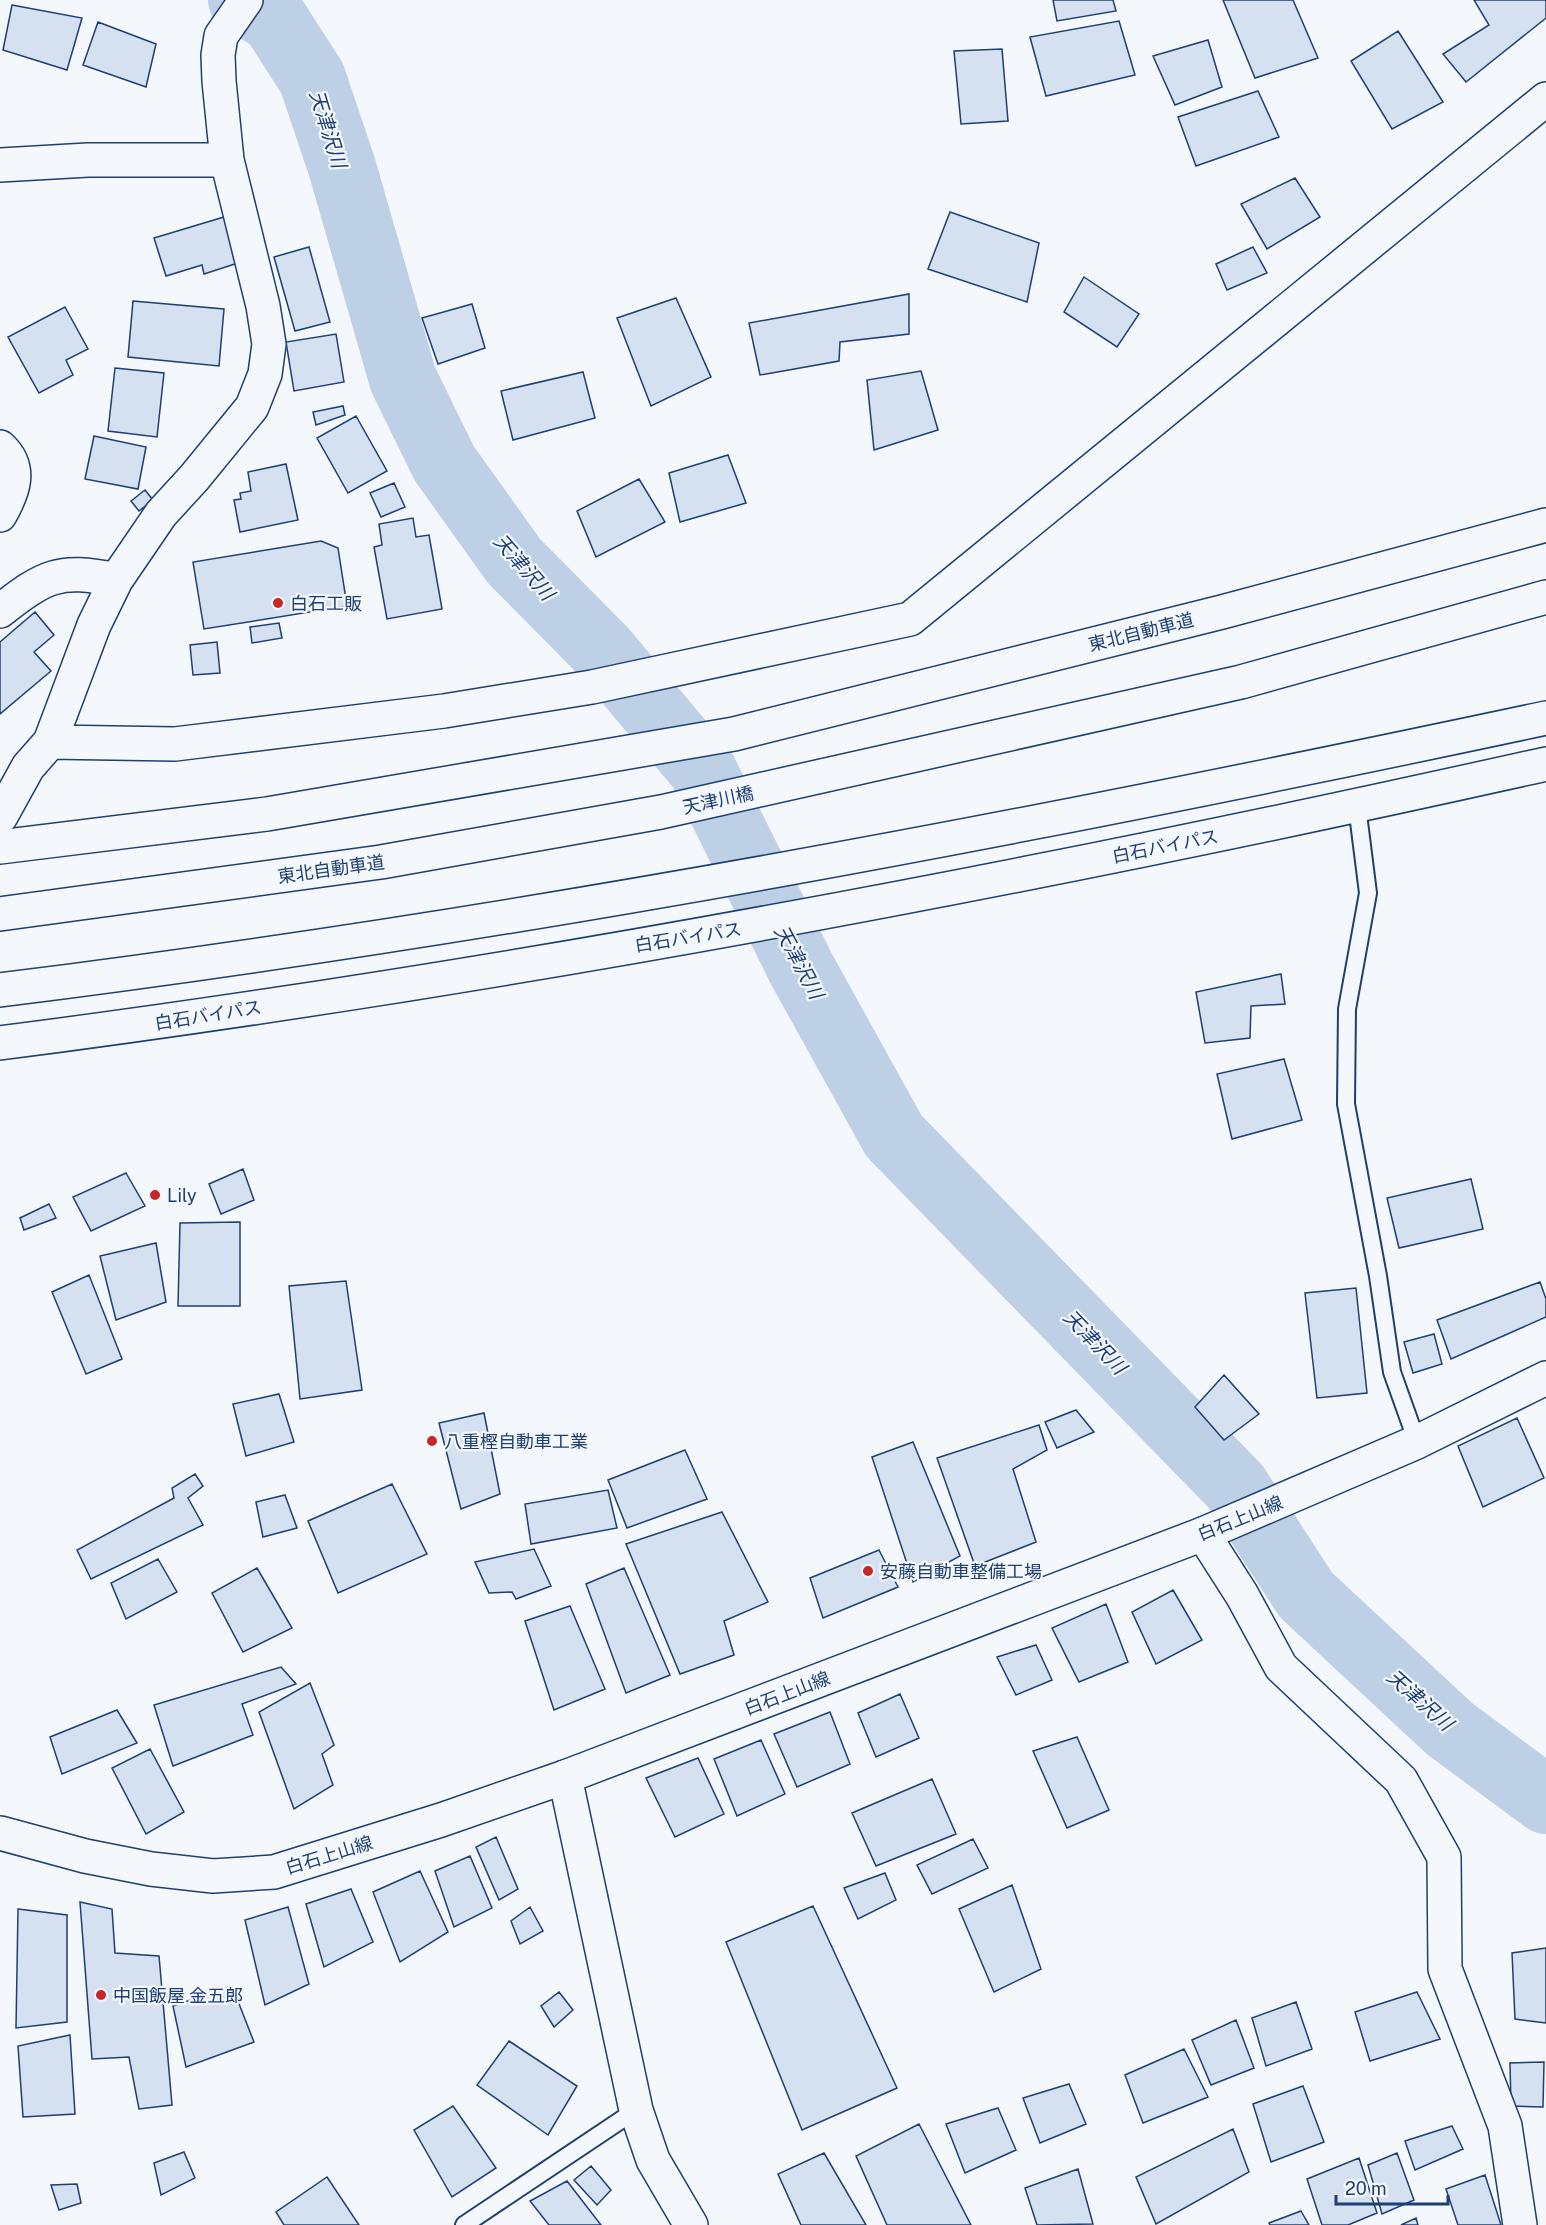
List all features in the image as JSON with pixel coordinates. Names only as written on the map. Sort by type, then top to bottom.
[{"type":"main road","points":[[0,831],[14,768],[50,742],[94,625],[116,580],[161,514],[194,478],[252,407],[265,374],[269,344],[263,306],[227,160],[218,55],[221,36],[238,10]]},
{"type":"main road","points":[[50,742],[175,744],[444,711],[591,687],[910,619],[1546,99]]},
{"type":"main road","points":[[0,165],[88,160],[227,160]]},
{"type":"main road","points":[[0,447],[12,465],[15,479],[12,492],[0,515]]},
{"type":"main road","name":"東北自動車道","points":[[0,831],[267,814],[734,734],[1222,612],[1546,525]]},
{"type":"main road","points":[[0,611],[31,586],[53,576],[92,575],[116,580]]},
{"type":"main road","name":"天津川橋","points":[[661,812],[1241,682],[1546,597]]},
{"type":"main road","points":[[0,990],[403,934],[707,884],[1269,777],[1546,718]]},
{"type":"main road","name":"白石バイパス","points":[[0,1043],[185,1019],[735,930],[1357,806],[1546,764]]},
{"type":"main road","name":"東北自動車道","points":[[0,914],[381,862],[661,812]]},
{"type":"main road","name":"白石上山線","points":[[0,1833],[85,1856],[151,1869],[213,1876],[274,1872],[441,1820],[565,1777],[1216,1528],[1418,1442],[1546,1378]]},
{"type":"main road","points":[[1216,1528],[1242,1595],[1281,1667],[1401,1780],[1444,1857],[1445,1969],[1505,2126],[1520,2225]]},
{"type":"main road","points":[[565,1777],[636,2110],[653,2160],[691,2225]]},
{"type":"lane","points":[[1357,806],[1368,892],[1347,1010],[1346,1104],[1392,1371],[1418,1442]]},
{"type":"lane","points":[[464,2225],[636,2110]]},
{"type":"building","points":[[1053,0],[1113,0],[1116,11],[1057,21]]},
{"type":"building","points":[[1223,0],[1293,0],[1318,58],[1255,78]]},
{"type":"building","points":[[1474,0],[1546,0],[1546,18],[1466,82],[1443,54],[1489,25]]},
{"type":"building","points":[[12,5],[82,18],[67,70],[3,50]]},
{"type":"building","points":[[1119,21],[1135,75],[1046,96],[1030,37]]},
{"type":"building","points":[[98,22],[156,44],[146,87],[83,65]]},
{"type":"building","points":[[1398,31],[1443,102],[1392,129],[1351,61]]},
{"type":"building","points":[[1208,40],[1222,87],[1175,105],[1153,56]]},
{"type":"building","points":[[1002,49],[1008,121],[961,124],[954,51]]},
{"type":"building","points":[[1258,91],[1279,137],[1196,166],[1178,117]]},
{"type":"building","points":[[1295,178],[1320,217],[1267,249],[1241,204]]},
{"type":"building","points":[[950,212],[1039,243],[1027,302],[928,269]]},
{"type":"building","points":[[224,217],[238,263],[204,274],[202,265],[166,276],[154,238]]},
{"type":"building","points":[[309,247],[330,322],[295,331],[274,257]]},
{"type":"building","points":[[1253,247],[1267,273],[1227,290],[1216,264]]},
{"type":"building","points":[[1084,277],[1139,314],[1117,347],[1064,312]]},
{"type":"building","points":[[909,294],[909,334],[840,342],[839,361],[760,375],[749,323]]},
{"type":"building","points":[[676,298],[711,377],[651,406],[617,318]]},
{"type":"building","points":[[133,301],[224,309],[219,366],[128,357]]},
{"type":"building","points":[[472,304],[485,348],[438,364],[422,318]]},
{"type":"building","points":[[65,307],[88,349],[66,360],[73,375],[39,393],[8,337]]},
{"type":"building","points":[[336,334],[344,382],[294,391],[286,342]]},
{"type":"building","points":[[115,368],[164,373],[157,437],[108,431]]},
{"type":"building","points":[[921,371],[938,430],[874,450],[867,380]]},
{"type":"building","points":[[583,372],[595,418],[513,440],[501,391]]},
{"type":"building","points":[[343,406],[345,415],[316,425],[313,412]]},
{"type":"building","points":[[356,416],[387,471],[348,493],[317,438]]},
{"type":"building","points":[[94,436],[146,447],[138,489],[85,479]]},
{"type":"building","points":[[728,455],[746,503],[680,522],[669,473]]},
{"type":"building","points":[[286,464],[298,520],[240,532],[234,500],[241,499],[240,493],[251,491],[248,472]]},
{"type":"building","points":[[639,479],[665,522],[596,557],[577,511]]},
{"type":"building","points":[[394,483],[405,507],[381,517],[370,493]]},
{"type":"building","points":[[145,490],[153,500],[139,511],[131,501]]},
{"type":"building","points":[[413,518],[416,537],[429,535],[442,609],[387,619],[374,547],[382,545],[379,524]]},
{"type":"building","points":[[321,541],[338,548],[347,606],[204,629],[193,562]]},
{"type":"building","points":[[35,612],[54,635],[34,652],[51,671],[0,714],[0,642]]},
{"type":"building","points":[[279,623],[282,638],[252,643],[250,627]]},
{"type":"building","points":[[217,642],[220,673],[193,675],[190,645]]},
{"type":"building","points":[[1281,974],[1285,1004],[1251,1006],[1250,1038],[1205,1043],[1196,992]]},
{"type":"building","points":[[1284,1059],[1302,1120],[1232,1139],[1217,1074]]},
{"type":"building","points":[[243,1169],[254,1200],[221,1214],[209,1184]]},
{"type":"building","points":[[126,1173],[145,1206],[91,1231],[73,1197]]},
{"type":"building","points":[[1471,1179],[1483,1229],[1399,1248],[1387,1198]]},
{"type":"building","points":[[49,1204],[56,1218],[24,1230],[20,1218]]},
{"type":"building","points":[[240,1222],[240,1306],[178,1306],[180,1223]]},
{"type":"building","points":[[156,1243],[166,1302],[116,1320],[100,1256]]},
{"type":"building","points":[[89,1275],[122,1359],[86,1374],[52,1292]]},
{"type":"building","points":[[346,1281],[362,1390],[300,1399],[289,1286]]},
{"type":"building","points":[[1540,1282],[1546,1299],[1546,1317],[1451,1359],[1437,1320]]},
{"type":"building","points":[[1356,1288],[1367,1393],[1317,1398],[1305,1293]]},
{"type":"building","points":[[1434,1334],[1442,1364],[1413,1373],[1404,1342]]},
{"type":"building","points":[[1224,1375],[1259,1414],[1224,1440],[1195,1407]]},
{"type":"building","points":[[279,1394],[294,1442],[246,1456],[233,1404]]},
{"type":"building","points":[[1076,1410],[1094,1432],[1057,1448],[1045,1422]]},
{"type":"building","points":[[484,1413],[500,1494],[461,1509],[439,1423]]},
{"type":"building","points":[[1517,1418],[1544,1478],[1483,1507],[1458,1446]]},
{"type":"building","points":[[1039,1425],[1047,1450],[1013,1469],[1036,1542],[975,1566],[937,1458]]},
{"type":"building","points":[[913,1442],[960,1556],[913,1582],[872,1457]]},
{"type":"building","points":[[685,1450],[707,1499],[627,1528],[608,1480]]},
{"type":"building","points":[[195,1474],[203,1486],[188,1498],[203,1525],[91,1579],[77,1550],[174,1498],[172,1488]]},
{"type":"building","points":[[392,1484],[427,1554],[338,1593],[308,1521]]},
{"type":"building","points":[[608,1490],[617,1528],[531,1544],[525,1504]]},
{"type":"building","points":[[285,1495],[297,1528],[263,1537],[256,1502]]},
{"type":"building","points":[[722,1512],[768,1602],[724,1621],[734,1655],[680,1674],[626,1544]]},
{"type":"building","points":[[534,1549],[551,1586],[516,1599],[512,1592],[489,1593],[475,1562]]},
{"type":"building","points":[[879,1550],[898,1587],[823,1618],[810,1578]]},
{"type":"building","points":[[158,1559],[177,1592],[126,1619],[111,1583]]},
{"type":"building","points":[[257,1568],[292,1628],[243,1652],[212,1593]]},
{"type":"building","points":[[624,1568],[670,1675],[626,1693],[586,1584]]},
{"type":"building","points":[[1173,1590],[1202,1640],[1156,1664],[1132,1612]]},
{"type":"building","points":[[1106,1604],[1128,1662],[1079,1682],[1052,1628]]},
{"type":"building","points":[[570,1606],[605,1689],[554,1710],[525,1621]]},
{"type":"building","points":[[1036,1645],[1052,1680],[1016,1695],[997,1657]]},
{"type":"building","points":[[281,1667],[296,1684],[242,1704],[253,1735],[173,1766],[154,1705]]},
{"type":"building","points":[[310,1683],[334,1745],[322,1754],[333,1785],[294,1809],[259,1712]]},
{"type":"building","points":[[900,1694],[919,1738],[876,1757],[858,1713]]},
{"type":"building","points":[[117,1710],[137,1743],[62,1774],[50,1737]]},
{"type":"building","points":[[830,1712],[850,1764],[797,1787],[774,1734]]},
{"type":"building","points":[[1077,1737],[1109,1810],[1067,1828],[1033,1751]]},
{"type":"building","points":[[761,1740],[785,1794],[737,1816],[714,1759]]},
{"type":"building","points":[[150,1749],[184,1812],[146,1834],[112,1768]]},
{"type":"building","points":[[698,1758],[724,1814],[675,1837],[646,1778]]},
{"type":"building","points":[[932,1779],[956,1834],[876,1866],[852,1813]]},
{"type":"building","points":[[496,1837],[518,1889],[499,1900],[476,1847]]},
{"type":"building","points":[[973,1839],[988,1868],[932,1894],[917,1865]]},
{"type":"building","points":[[470,1856],[492,1908],[454,1927],[435,1871]]},
{"type":"building","points":[[420,1871],[448,1932],[400,1962],[373,1892]]},
{"type":"building","points":[[885,1873],[896,1900],[858,1919],[844,1888]]},
{"type":"building","points":[[1012,1885],[1041,1969],[994,1992],[959,1909]]},
{"type":"building","points":[[351,1889],[373,1942],[324,1967],[306,1904]]},
{"type":"building","points":[[80,1902],[112,1909],[115,1953],[159,1956],[172,2105],[139,2109],[129,2057],[92,2059]]},
{"type":"building","points":[[813,1906],[897,2088],[802,2130],[726,1942]]},
{"type":"building","points":[[288,1907],[309,1984],[265,2005],[245,1920]]},
{"type":"building","points":[[530,1907],[543,1931],[520,1944],[511,1921]]},
{"type":"building","points":[[18,1909],[67,1915],[67,2022],[16,2028]]},
{"type":"building","points":[[1546,1948],[1546,2023],[1515,2019],[1512,1953]]},
{"type":"building","points":[[232,1986],[254,2042],[186,2067],[173,2006]]},
{"type":"building","points":[[559,1992],[573,2010],[554,2027],[541,2006]]},
{"type":"building","points":[[1417,1992],[1440,2039],[1370,2061],[1355,2012]]},
{"type":"building","points":[[1296,2002],[1312,2049],[1266,2066],[1252,2018]]},
{"type":"building","points":[[1236,2020],[1254,2068],[1211,2085],[1192,2040]]},
{"type":"building","points":[[70,2035],[75,2114],[23,2117],[18,2046]]},
{"type":"building","points":[[509,2041],[577,2086],[548,2135],[477,2085]]},
{"type":"building","points":[[1184,2049],[1208,2097],[1143,2123],[1125,2075]]},
{"type":"building","points":[[1544,2062],[1543,2107],[1511,2106],[1510,2063]]},
{"type":"building","points":[[1069,2084],[1086,2124],[1040,2143],[1023,2098]]},
{"type":"building","points":[[1303,2086],[1324,2142],[1271,2162],[1253,2104]]},
{"type":"building","points":[[453,2106],[496,2168],[452,2197],[414,2130]]},
{"type":"building","points":[[998,2108],[1016,2150],[965,2173],[946,2124]]},
{"type":"building","points":[[919,2124],[971,2225],[887,2225],[856,2156]]},
{"type":"building","points":[[1452,2126],[1463,2149],[1415,2170],[1405,2141]]},
{"type":"building","points":[[1233,2129],[1249,2172],[1156,2224],[1136,2177]]},
{"type":"building","points":[[184,2152],[195,2178],[161,2195],[154,2163]]},
{"type":"building","points":[[824,2153],[866,2225],[801,2225],[778,2174]]},
{"type":"building","points":[[1397,2153],[1414,2200],[1382,2214],[1368,2165]]},
{"type":"building","points":[[1359,2158],[1377,2213],[1348,2225],[1322,2225],[1307,2179]]},
{"type":"building","points":[[591,2166],[611,2190],[597,2205],[574,2180]]},
{"type":"building","points":[[1078,2169],[1093,2224],[1037,2225],[1025,2188]]},
{"type":"building","points":[[1485,2175],[1501,2225],[1458,2225],[1446,2189]]},
{"type":"building","points":[[327,2177],[359,2225],[284,2225],[276,2212]]},
{"type":"building","points":[[567,2181],[601,2225],[549,2225],[530,2201]]},
{"type":"building","points":[[77,2184],[81,2203],[59,2210],[51,2185]]},
{"type":"building","points":[[1301,2211],[1309,2225],[1270,2225],[1269,2223]]},
{"type":"building","points":[[1416,2218],[1418,2225],[1401,2225]]},
{"type":"waterway","name":"天津沢川","points":[[242,0],[274,19],[312,78],[342,167],[403,379],[444,463],[514,561],[604,652],[702,769],[802,970],[894,1136],[1236,1487],[1306,1595],[1450,1729],[1546,1800]]},
{"type":"place","name":"白石工販","points":[[278,603]]},
{"type":"place","name":"Lily","points":[[155,1195]]},
{"type":"place","name":"八重樫自動車工業","points":[[432,1441]]},
{"type":"place","name":"安藤自動車整備工場","points":[[868,1571]]},
{"type":"place","name":"中国飯屋 金五郎","points":[[101,1995]]}]
